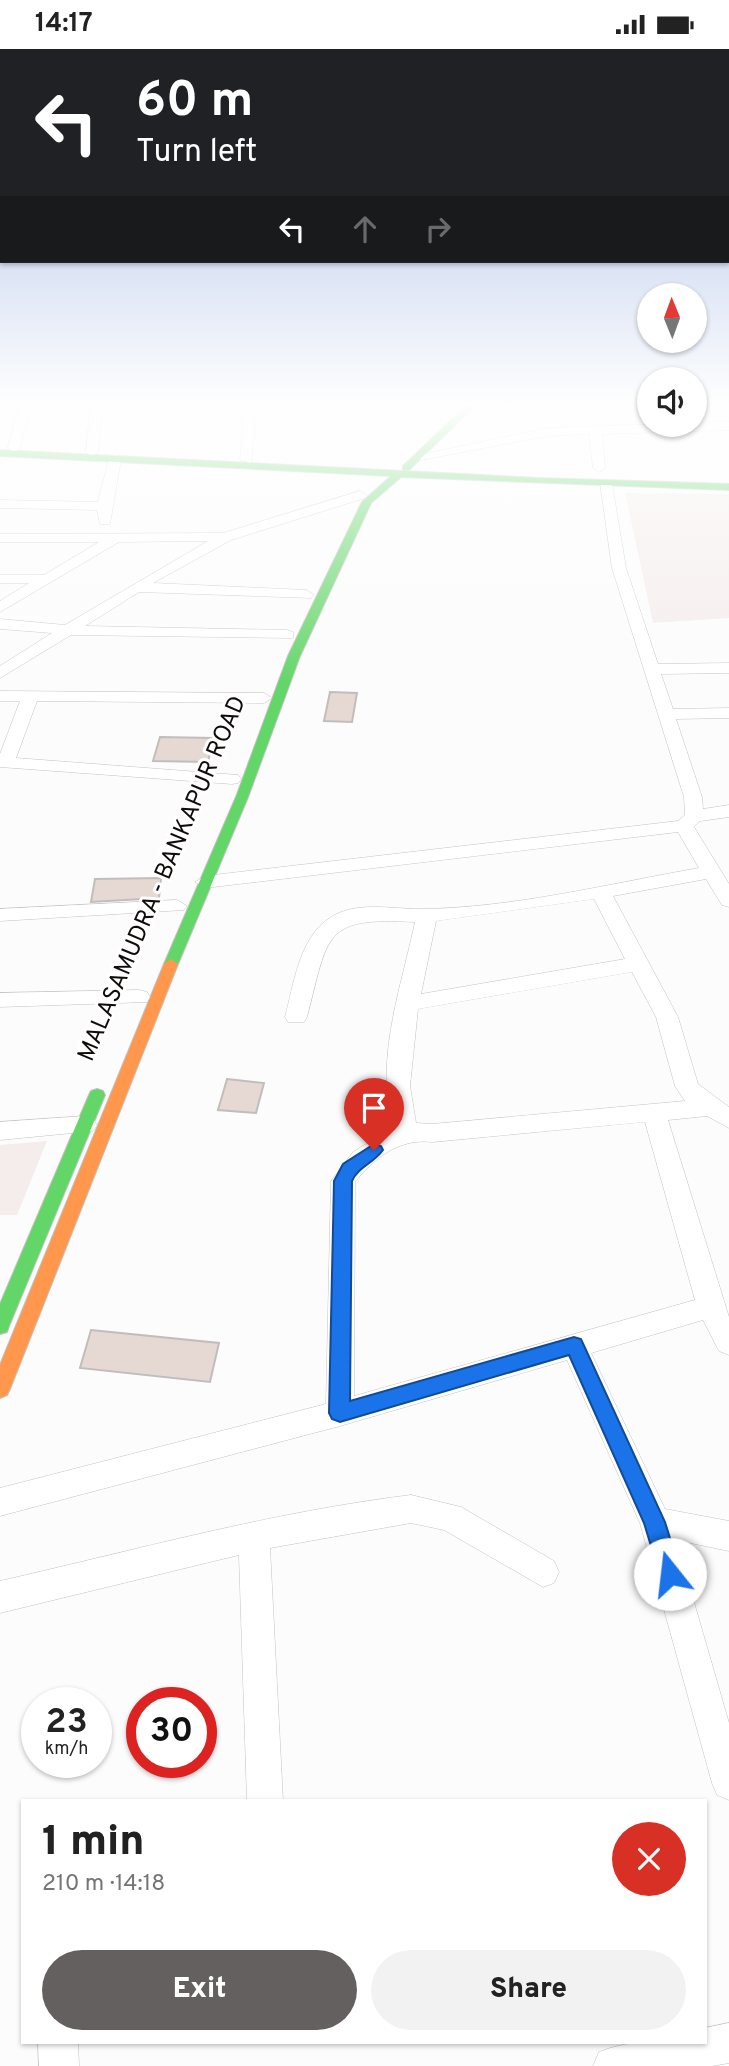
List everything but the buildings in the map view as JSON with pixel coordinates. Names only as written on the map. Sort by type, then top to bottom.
[{"type":"main road","name":"MALASAMUDRA - BANKAPUR ROAD","points":[[185,896],[287,635],[343,520],[359,496]]},
{"type":"main road","points":[[0,1389],[185,896],[242,797],[294,656],[334,566],[373,496]]},
{"type":"main road","name":"MALASAMUDRA - BANKAPUR ROAD","points":[[1,1320],[106,1074]]},
{"type":"street","points":[[106,496],[104,506],[110,539]]},
{"type":"street","points":[[0,673],[136,587],[226,537],[356,496]]},
{"type":"street","points":[[606,496],[619,568],[693,797],[689,821],[712,872],[729,901]]},
{"type":"street","points":[[0,504],[104,506]]},
{"type":"street","points":[[2,538],[226,537]]},
{"type":"street","points":[[0,607],[110,539]]},
{"type":"street","points":[[0,579],[46,579]]},
{"type":"street","points":[[136,587],[306,595]]},
{"type":"street","points":[[0,624],[67,630],[287,635]]},
{"type":"street","points":[[650,669],[729,668]]},
{"type":"street","points":[[0,696],[264,698]]},
{"type":"street","points":[[30,697],[3,762],[232,779]]},
{"type":"street","points":[[665,714],[729,713]]},
{"type":"street","points":[[0,915],[185,896],[689,821],[729,811]]},
{"type":"street","points":[[296,1017],[318,943],[330,927],[343,919],[360,915],[426,915],[600,891],[712,872]]},
{"type":"street","points":[[600,891],[641,963],[667,1017],[687,1086],[693,1095],[720,1113]]},
{"type":"street","points":[[407,1132],[401,1121],[397,1074],[426,915]]},
{"type":"street","points":[[411,1003],[641,963]]},
{"type":"street","points":[[0,1000],[138,997]]},
{"type":"street","points":[[340,1413],[343,1181],[349,1168],[358,1160],[407,1132],[432,1133],[654,1112],[720,1113]]},
{"type":"street","points":[[654,1112],[710,1307],[729,1343]]},
{"type":"street","points":[[0,1131],[85,1125]]},
{"type":"street","points":[[0,1502],[340,1413],[710,1307]]},
{"type":"street","points":[[574,1345],[655,1522],[729,1783]]},
{"type":"street","points":[[0,1597],[254,1537],[363,1515],[411,1509],[450,1517],[543,1572]]},
{"type":"street","points":[[655,1522],[729,1536]]},
{"type":"street","points":[[254,1537],[265,1799]]},
{"type":"street","points":[[613,2066],[729,2043]]},
{"type":"street","points":[[58,2044],[59,2066]]},
{"type":"shaded area","points":[[626,496],[729,496],[729,618],[653,623]]},
{"type":"shaded area","points":[[47,1141],[17,1215],[0,1215],[0,1145]]},
{"type":"traffic: fast","points":[[171,964],[242,797],[294,656],[367,502],[374,496]]},
{"type":"traffic: fast","points":[[0,1326],[97,1095]]},
{"type":"traffic: slow","points":[[0,1389],[171,964]]},
{"type":"route","points":[[374,1150],[349,1168],[343,1181],[340,1413],[574,1345],[655,1522],[670,1574]]}]
